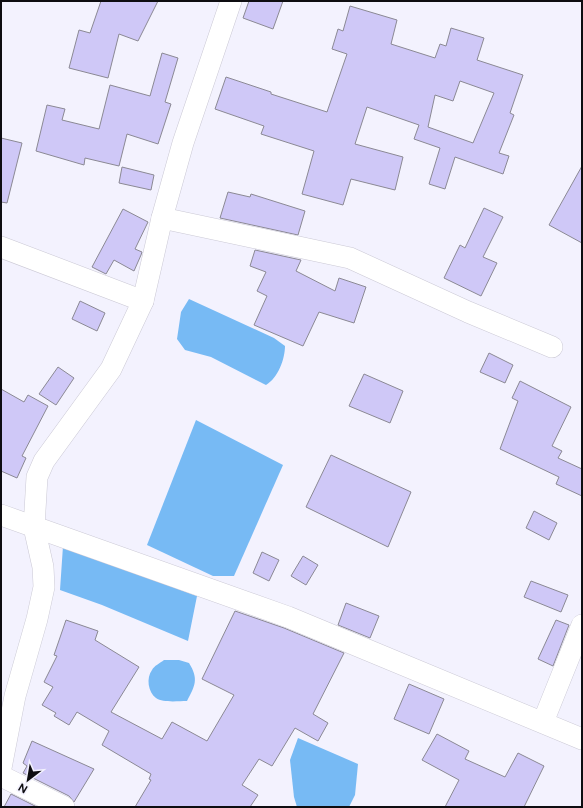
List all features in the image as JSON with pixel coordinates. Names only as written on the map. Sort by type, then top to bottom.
[{"type":"street","points":[[1,768],[15,696],[37,619],[44,587],[43,567],[34,527],[37,477],[44,461],[111,369],[143,300],[162,218],[185,136],[231,1]]},
{"type":"street","points":[[162,218],[350,258],[468,312],[552,347]]},
{"type":"street","points":[[1,247],[143,300]]},
{"type":"street","points":[[1,515],[288,617],[582,739]]},
{"type":"street","points":[[543,722],[582,625]]},
{"type":"street","points":[[1,776],[64,807]]},
{"type":"water","points":[[189,299],[274,338],[285,346],[284,357],[274,378],[266,385],[211,357],[185,350],[177,339],[181,312]]},
{"type":"water","points":[[196,420],[283,465],[234,576],[213,576],[147,545]]},
{"type":"water","points":[[63,546],[197,596],[188,641],[102,605],[60,590]]},
{"type":"water","points":[[164,660],[179,660],[189,663],[194,674],[195,682],[187,701],[159,700],[151,692],[149,685],[150,673],[154,667]]},
{"type":"water","points":[[298,738],[358,764],[355,795],[349,807],[297,807],[294,797],[290,760]]},
{"type":"building","points":[[101,1],[158,1],[138,41],[119,34],[108,78],[69,68],[79,30],[90,33]]},
{"type":"building","points":[[249,1],[283,1],[273,29],[243,18]]},
{"type":"building","points":[[350,6],[397,20],[391,44],[435,58],[440,44],[446,46],[451,28],[484,38],[477,60],[523,75],[510,113],[514,115],[499,153],[509,156],[503,174],[455,157],[445,189],[429,184],[440,148],[414,139],[419,125],[367,107],[355,144],[403,157],[395,190],[351,179],[343,205],[302,194],[314,151],[261,134],[264,126],[215,109],[226,77],[271,92],[271,94],[327,112],[347,54],[332,49],[338,29],[343,31]],"holes":[[[460,81],[494,93],[473,143],[428,127],[435,95],[453,101]]]},
{"type":"building","points":[[162,53],[178,58],[165,102],[171,104],[158,144],[127,134],[119,166],[85,158],[84,165],[36,151],[47,105],[65,109],[62,120],[99,129],[110,85],[150,96]]},
{"type":"building","points":[[1,138],[22,143],[7,203],[1,202]]},
{"type":"building","points":[[582,166],[582,243],[549,225]]},
{"type":"building","points":[[122,167],[154,175],[151,190],[119,183]]},
{"type":"building","points":[[228,192],[250,197],[251,194],[305,211],[298,235],[220,218]]},
{"type":"building","points":[[484,208],[503,217],[483,257],[497,263],[481,296],[444,278],[460,245],[465,248]]},
{"type":"building","points":[[123,209],[148,222],[135,249],[142,252],[134,271],[114,260],[106,274],[92,267]]},
{"type":"building","points":[[255,250],[301,260],[296,271],[335,291],[339,278],[366,287],[354,323],[319,312],[303,346],[254,325],[267,296],[257,291],[266,272],[250,266]]},
{"type":"building","points":[[80,301],[105,313],[97,331],[72,319]]},
{"type":"building","points":[[489,353],[513,365],[505,383],[480,372]]},
{"type":"building","points":[[58,367],[74,378],[56,405],[39,394]]},
{"type":"building","points":[[364,374],[403,391],[390,423],[349,406]]},
{"type":"building","points":[[520,381],[571,407],[552,446],[562,451],[558,458],[582,469],[582,496],[556,484],[559,477],[500,449],[518,401],[512,398]]},
{"type":"building","points":[[1,389],[24,402],[28,395],[48,406],[22,456],[26,458],[17,478],[1,471]]},
{"type":"building","points":[[331,455],[411,492],[388,547],[306,507]]},
{"type":"building","points":[[534,511],[557,523],[549,540],[526,528]]},
{"type":"building","points":[[262,552],[279,560],[269,581],[253,573]]},
{"type":"building","points":[[303,556],[318,565],[306,585],[291,576]]},
{"type":"building","points":[[531,581],[568,595],[561,612],[524,597]]},
{"type":"building","points":[[346,603],[379,616],[370,638],[338,625]]},
{"type":"building","points":[[235,611],[284,628],[344,653],[313,714],[328,723],[318,741],[295,728],[272,766],[259,759],[242,785],[258,795],[250,807],[135,807],[151,780],[149,779],[151,774],[102,745],[109,731],[77,712],[69,725],[54,716],[56,713],[42,705],[53,687],[44,682],[57,656],[54,655],[66,620],[98,631],[95,640],[139,667],[111,712],[162,739],[172,722],[207,741],[234,695],[202,679]]},
{"type":"building","points":[[556,620],[569,625],[553,666],[538,659]]},
{"type":"building","points":[[409,684],[444,699],[429,734],[394,719]]},
{"type":"building","points":[[437,734],[469,751],[465,759],[505,777],[518,753],[544,766],[524,807],[445,807],[459,780],[422,760]]},
{"type":"building","points":[[32,741],[94,769],[74,802],[69,796],[23,773],[27,766],[23,763]]},
{"type":"building","points":[[11,794],[37,807],[4,807]]}]
